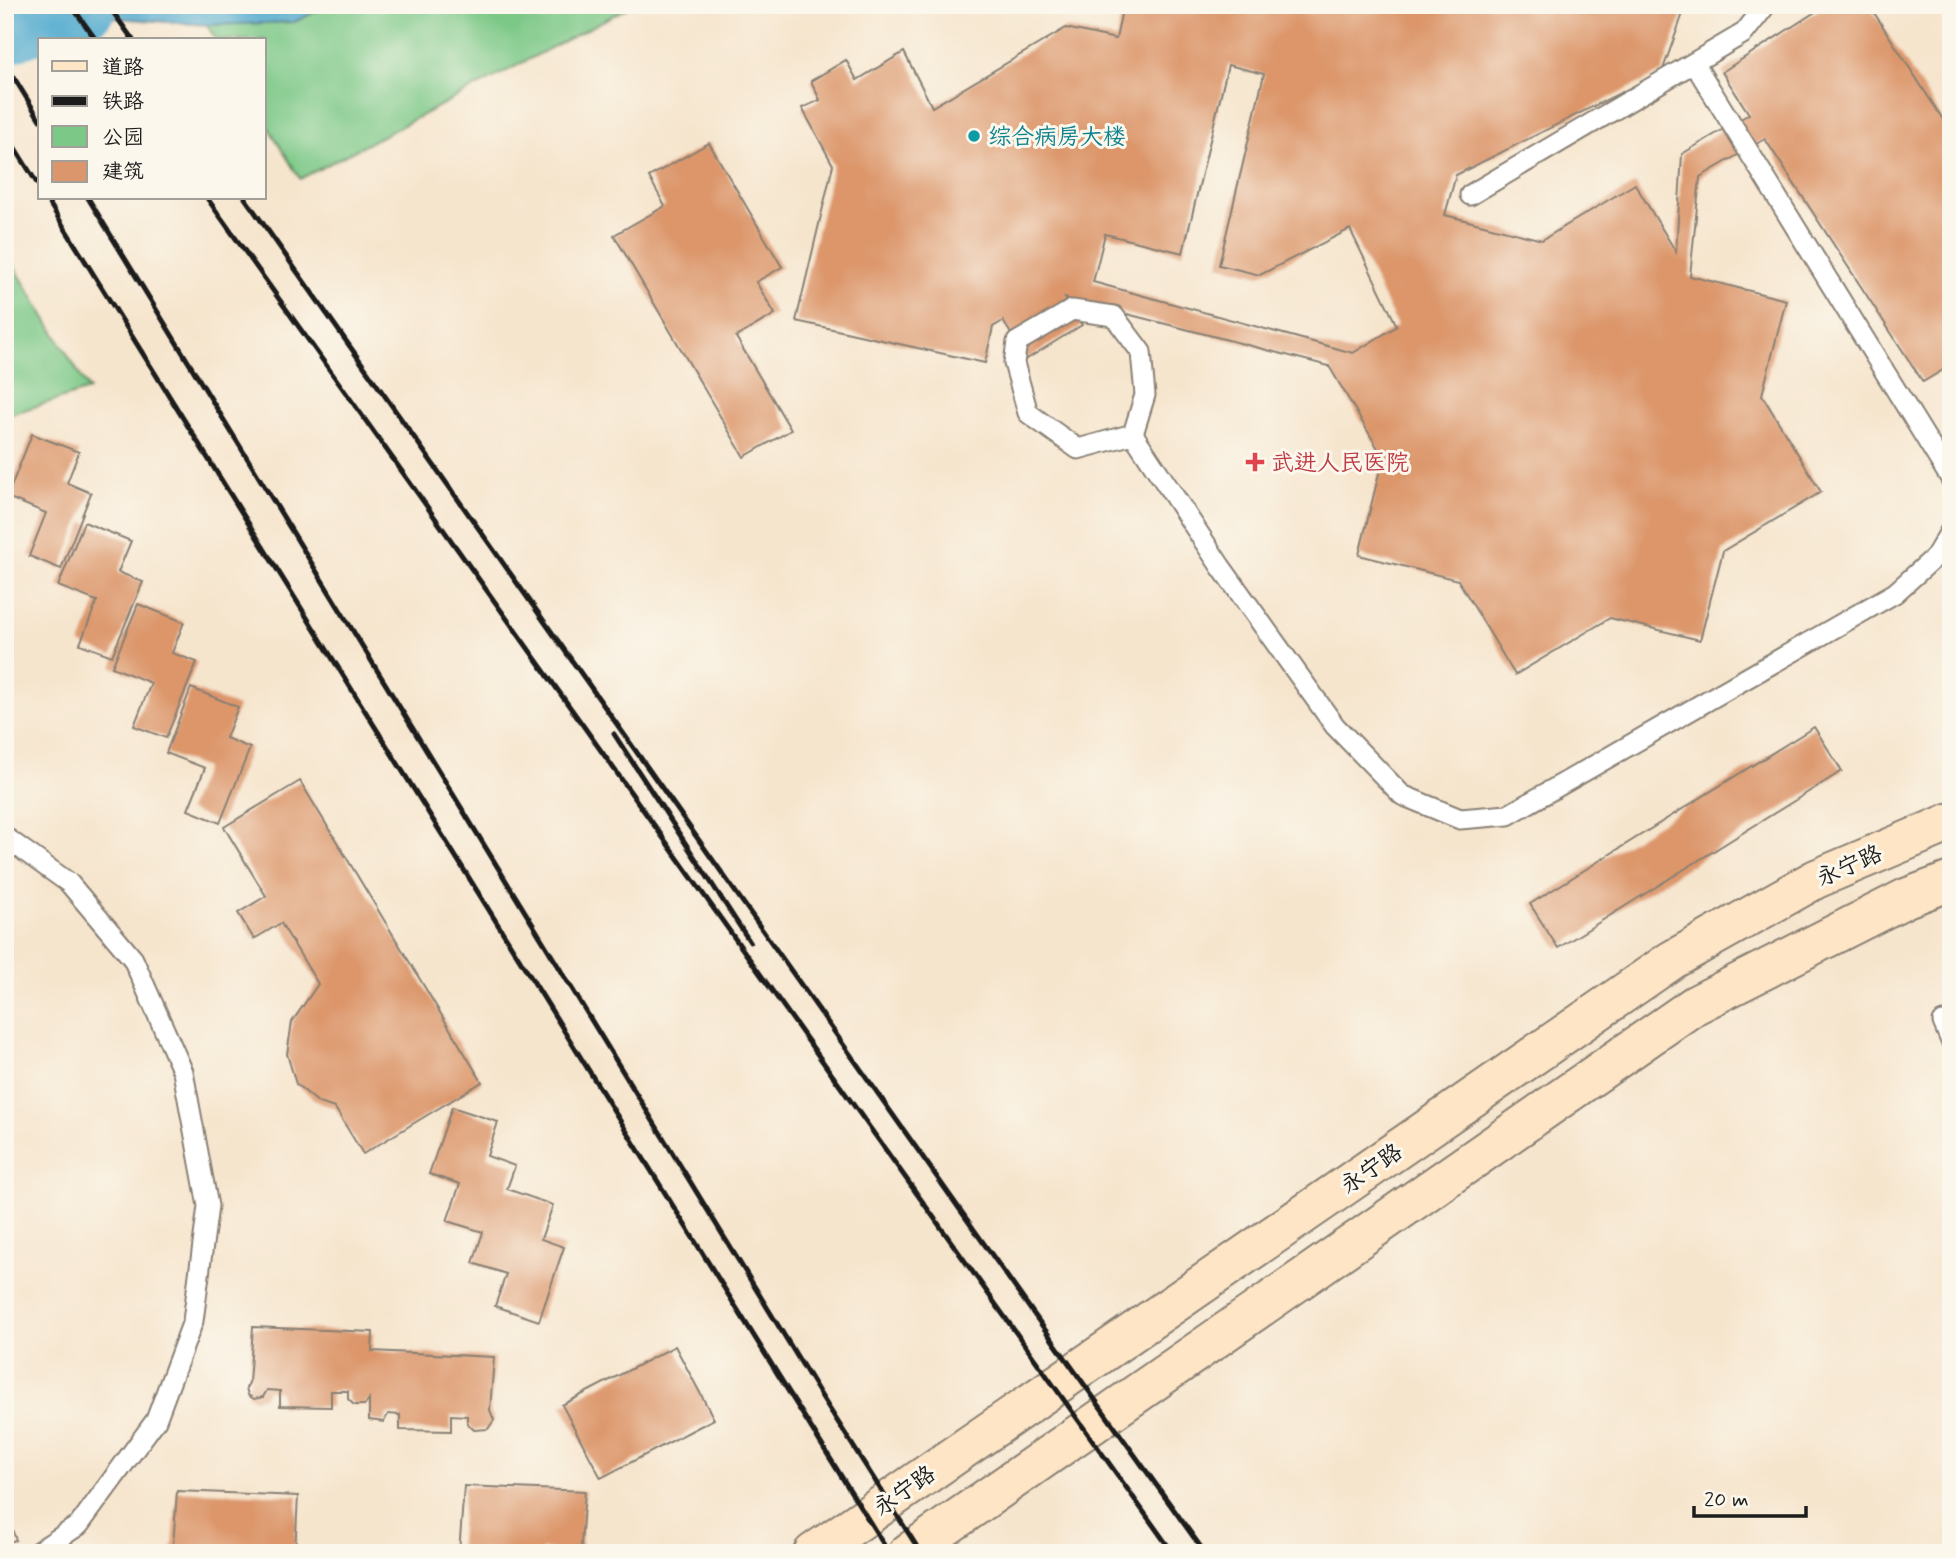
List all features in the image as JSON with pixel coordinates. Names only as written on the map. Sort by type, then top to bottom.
[{"type":"main road","name":"永宁路","points":[[813,1553],[1672,960],[1816,879],[1951,822]]},
{"type":"main road","points":[[908,1553],[1695,1005],[1906,898],[1951,881]]},
{"type":"lane","points":[[1470,195],[1744,33],[1766,5]]},
{"type":"lane","points":[[1694,63],[1951,479]]},
{"type":"lane","points":[[1073,310],[1114,316],[1141,352],[1145,395],[1133,434],[1078,449],[1028,413],[1014,363],[1017,342],[1073,310]]},
{"type":"lane","points":[[1133,434],[1221,567],[1335,726],[1402,795],[1460,820],[1508,815],[1895,593],[1935,557],[1951,530]]},
{"type":"lane","points":[[5,837],[69,883],[133,959],[183,1072],[208,1206],[194,1321],[156,1420],[79,1525],[36,1553]]},
{"type":"lane","points":[[1942,1022],[1951,1041]]},
{"type":"green space","points":[[330,5],[633,5],[300,179],[266,123],[266,38],[215,38],[207,25],[294,22]]},
{"type":"green space","points":[[5,251],[89,390],[5,416]]},
{"type":"water","points":[[5,5],[330,5],[294,22],[207,25],[13,10],[5,15]]},
{"type":"building","points":[[1123,5],[1686,5],[1662,72],[1456,175],[1445,215],[1542,240],[1635,184],[1676,252],[1682,154],[1749,114],[1722,72],[1826,5],[1869,5],[1951,132],[1951,365],[1923,382],[1765,139],[1700,177],[1690,276],[1786,300],[1762,395],[1821,492],[1723,551],[1700,640],[1610,618],[1515,675],[1458,580],[1359,555],[1383,457],[1329,366],[1065,298],[1082,325],[1027,359],[1003,321],[993,327],[985,363],[796,321],[833,165],[802,108],[820,100],[811,81],[846,60],[857,80],[904,52],[932,107],[1066,28],[1116,39]],"holes":[[[1228,65],[1264,74],[1219,265],[1260,275],[1350,229],[1397,326],[1353,353],[1093,282],[1105,234],[1183,253]]]},
{"type":"building","points":[[709,143],[782,267],[756,282],[775,314],[736,337],[791,430],[744,457],[614,235],[665,206],[649,177]]},
{"type":"building","points":[[32,434],[79,452],[67,483],[91,493],[61,569],[29,556],[46,513],[7,497]]},
{"type":"building","points":[[84,522],[131,541],[118,572],[143,582],[112,656],[80,644],[97,601],[58,586]]},
{"type":"building","points":[[138,604],[184,622],[172,653],[197,662],[166,738],[134,726],[151,683],[112,667]]},
{"type":"building","points":[[191,688],[238,707],[226,738],[250,748],[220,823],[188,810],[205,768],[166,753]]},
{"type":"building","points":[[1814,727],[1842,771],[1558,948],[1530,904]]},
{"type":"building","points":[[300,781],[482,1082],[363,1154],[335,1108],[319,1103],[296,1084],[287,1054],[292,1022],[318,984],[281,923],[254,939],[238,913],[266,896],[224,827]]},
{"type":"building","points":[[452,1107],[498,1122],[487,1156],[515,1166],[507,1189],[553,1205],[541,1239],[564,1247],[539,1321],[495,1306],[506,1274],[473,1263],[483,1232],[447,1221],[460,1184],[429,1174]]},
{"type":"building","points":[[253,1327],[373,1332],[372,1351],[494,1357],[490,1410],[494,1420],[488,1429],[474,1430],[467,1423],[467,1416],[451,1415],[451,1431],[400,1430],[400,1415],[388,1414],[384,1422],[369,1420],[369,1399],[365,1405],[354,1405],[348,1399],[348,1391],[331,1391],[331,1407],[280,1406],[280,1391],[267,1390],[263,1397],[254,1399],[248,1395],[246,1388],[249,1383]]},
{"type":"building","points":[[675,1346],[714,1419],[601,1478],[562,1405]]},
{"type":"building","points":[[464,1486],[585,1491],[581,1545],[584,1553],[542,1550],[542,1553],[491,1553],[491,1550],[479,1549],[477,1553],[459,1553]]},
{"type":"building","points":[[177,1491],[298,1496],[295,1553],[170,1553],[173,1546]]},
{"type":"building","points":[[5,1510],[16,1540],[5,1543]]},
{"type":"waterway","points":[[5,31],[83,5]]},
{"type":"railway","points":[[71,5],[95,38]]},
{"type":"railway","points":[[108,5],[132,38]]},
{"type":"railway","points":[[5,63],[38,117]]},
{"type":"railway","points":[[5,132],[38,185]]},
{"type":"railway","points":[[47,200],[889,1553]]},
{"type":"railway","points":[[89,200],[822,1397],[921,1553]]},
{"type":"railway","points":[[208,200],[1173,1553]]},
{"type":"railway","points":[[246,200],[1205,1553]]},
{"type":"railway","points":[[614,734],[750,942]]},
{"type":"place","name":"综合病房大楼","points":[[974,136]]},
{"type":"place","name":"武进人民医院","points":[[1255,462]]}]
